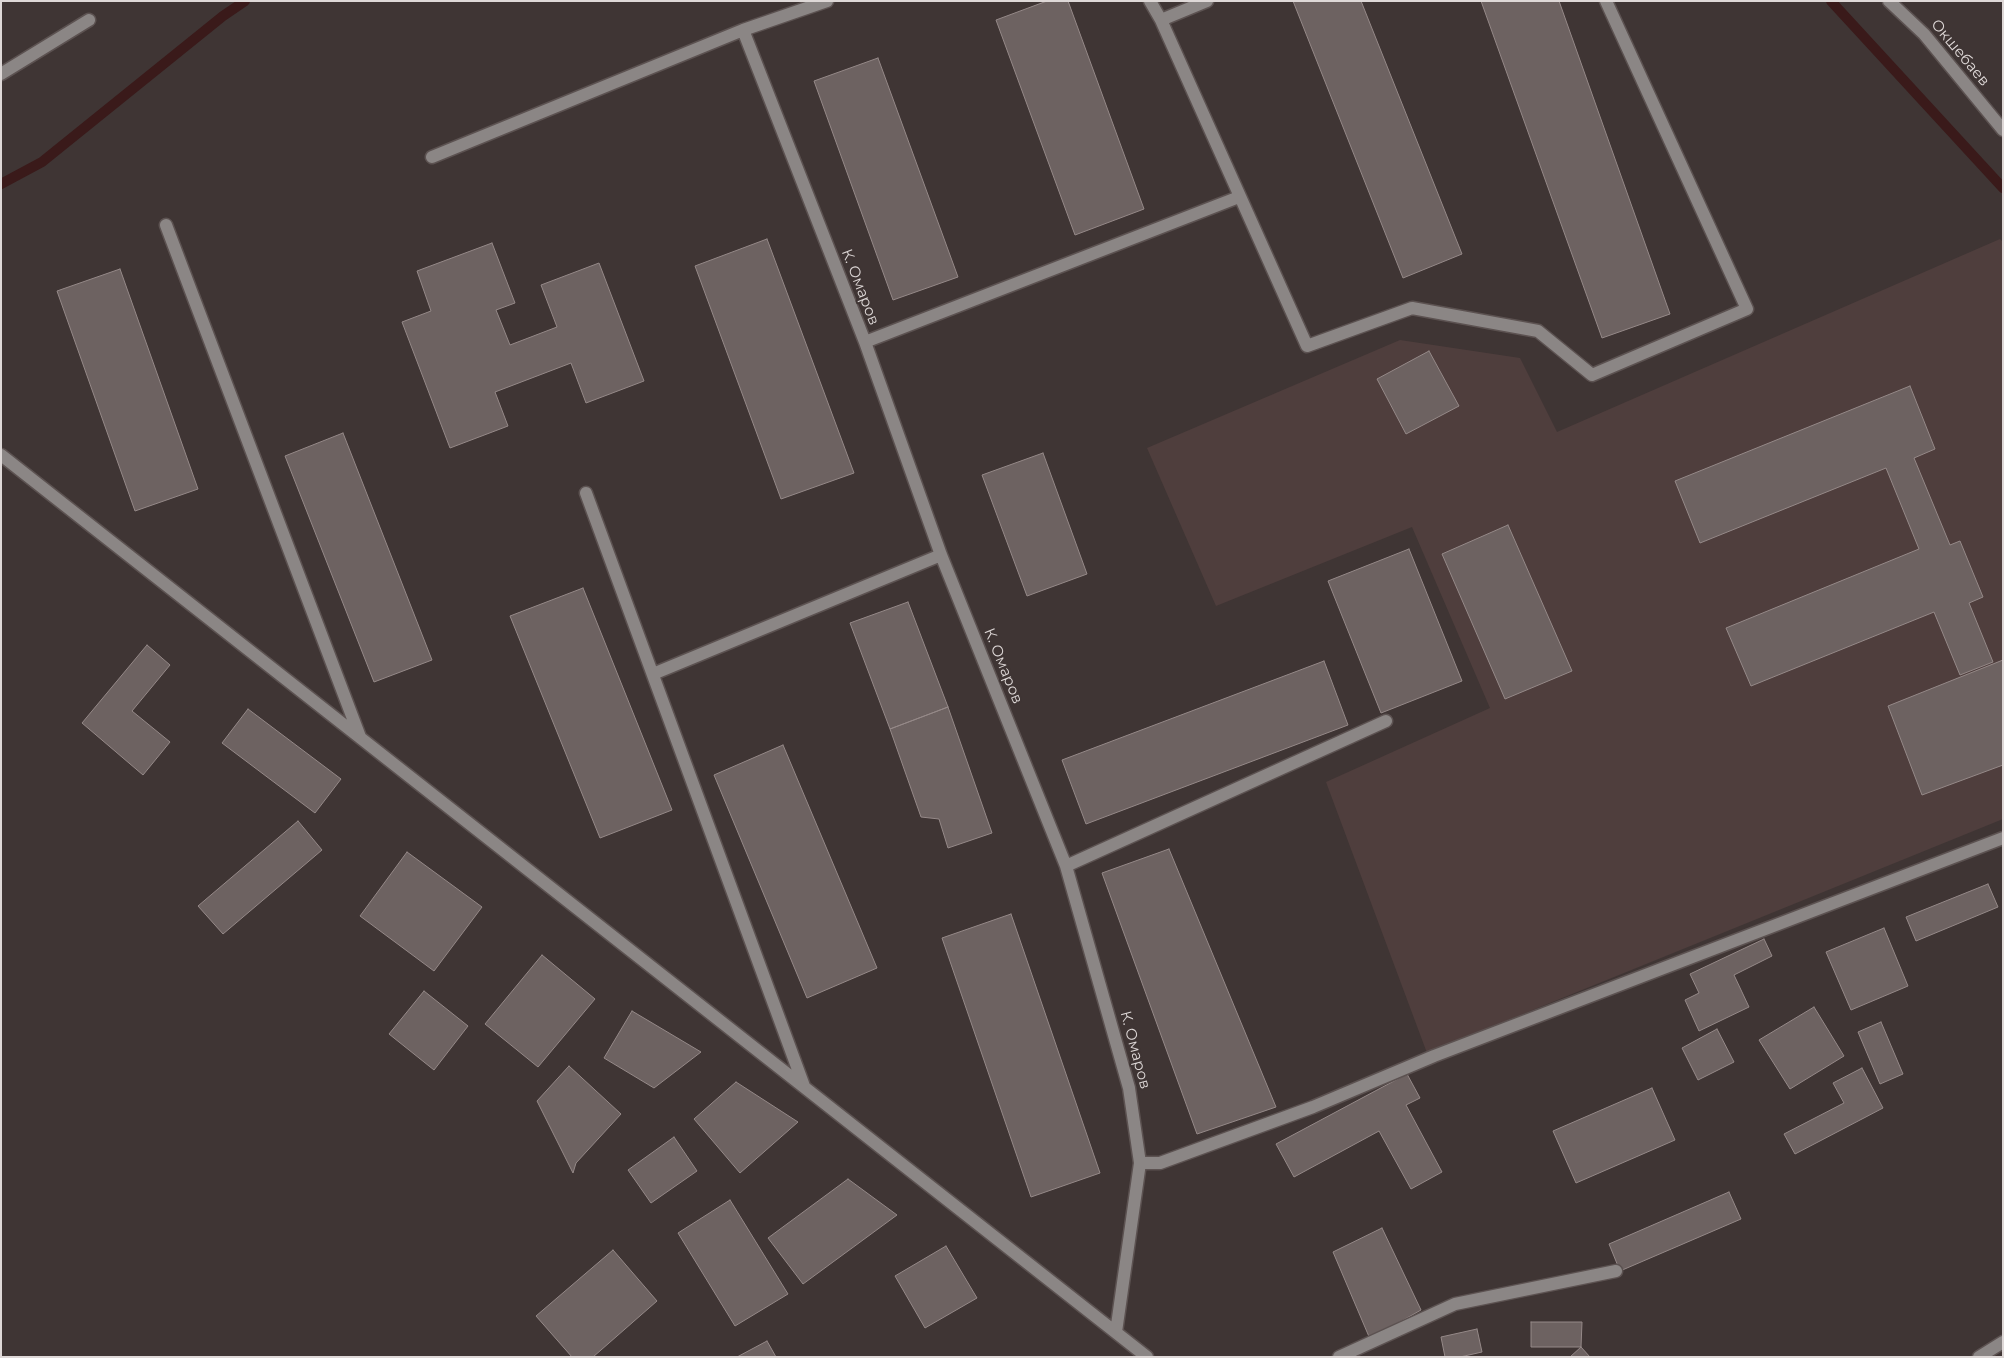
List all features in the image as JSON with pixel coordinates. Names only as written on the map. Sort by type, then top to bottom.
[{"type":"street","points":[[432,158],[743,30],[826,1]]},
{"type":"street","points":[[1150,1],[1161,20],[1239,198],[1307,346],[1412,308],[1538,331],[1592,375],[1748,309],[1606,1]]},
{"type":"street","points":[[1161,20],[1207,1]]},
{"type":"street","name":"Окшебаев","points":[[1889,1],[1924,34],[2003,130]]},
{"type":"street","points":[[1,74],[89,20]]},
{"type":"street","name":"К. Омаров","points":[[743,30],[865,342],[941,555],[1066,866],[1130,1088],[1140,1163],[1116,1332]]},
{"type":"street","points":[[865,342],[1239,198]]},
{"type":"street","points":[[166,225],[360,737]]},
{"type":"street","points":[[1,455],[1147,1357]]},
{"type":"street","points":[[586,493],[804,1086]]},
{"type":"street","points":[[653,674],[941,555]]},
{"type":"street","points":[[1066,866],[1386,721]]},
{"type":"street","points":[[1140,1163],[1160,1163],[1313,1107],[1444,1053],[2003,838]]},
{"type":"street","points":[[1339,1357],[1455,1304],[1616,1271]]},
{"type":"street","points":[[1979,1357],[2003,1342]]},
{"type":"shaded area","points":[[2000,239],[2003,242],[2003,819],[1427,1053],[1326,782],[1490,708],[1412,527],[1216,606],[1147,448],[1400,340],[1520,358],[1557,432]]},
{"type":"building","points":[[1047,1],[1068,1],[1144,209],[1075,235],[996,20]]},
{"type":"building","points":[[1293,1],[1361,1],[1462,254],[1403,278]]},
{"type":"building","points":[[1481,1],[1559,1],[1670,314],[1602,338]]},
{"type":"building","points":[[878,58],[958,277],[893,300],[814,81]]},
{"type":"building","points":[[767,239],[854,473],[781,499],[695,266]]},
{"type":"building","points":[[492,243],[515,303],[496,310],[510,345],[557,327],[541,285],[599,263],[644,381],[586,403],[571,363],[495,392],[508,426],[450,448],[402,322],[431,311],[417,271]]},
{"type":"building","points":[[120,269],[198,489],[135,511],[57,291]]},
{"type":"building","points":[[1429,351],[1459,406],[1406,434],[1377,379]]},
{"type":"building","points":[[1910,386],[1935,449],[1914,458],[1950,545],[1960,541],[1983,597],[1969,603],[1993,662],[1960,675],[1934,612],[1751,686],[1726,628],[1919,549],[1886,468],[1700,543],[1675,481]]},
{"type":"building","points":[[343,433],[432,660],[374,682],[285,456]]},
{"type":"building","points":[[1043,453],[1087,574],[1027,596],[982,475]]},
{"type":"building","points":[[1508,525],[1572,671],[1505,699],[1442,554]]},
{"type":"building","points":[[1409,549],[1462,681],[1381,713],[1328,581]]},
{"type":"building","points":[[583,588],[672,810],[600,838],[510,616]]},
{"type":"building","points":[[908,602],[948,707],[890,729],[850,623]]},
{"type":"building","points":[[147,645],[170,665],[132,711],[170,742],[143,775],[82,723]]},
{"type":"building","points":[[2003,660],[2003,765],[1922,795],[1888,706]]},
{"type":"building","points":[[1324,661],[1348,725],[1086,824],[1062,760]]},
{"type":"building","points":[[948,707],[992,833],[948,848],[939,819],[921,817],[890,729]]},
{"type":"building","points":[[248,709],[341,779],[315,813],[222,743]]},
{"type":"building","points":[[783,745],[877,968],[807,998],[714,775]]},
{"type":"building","points":[[298,821],[322,850],[223,934],[198,906]]},
{"type":"building","points":[[1169,849],[1276,1107],[1197,1134],[1102,873]]},
{"type":"building","points":[[407,852],[482,907],[434,971],[360,916]]},
{"type":"building","points":[[1988,884],[1998,907],[1916,941],[1906,917]]},
{"type":"building","points":[[1011,914],[1100,1173],[1031,1197],[942,938]]},
{"type":"building","points":[[1884,928],[1908,986],[1851,1010],[1826,952]]},
{"type":"building","points":[[1764,939],[1772,956],[1734,975],[1749,1007],[1699,1031],[1685,1000],[1699,993],[1690,974]]},
{"type":"building","points":[[542,955],[595,999],[538,1067],[485,1024]]},
{"type":"building","points":[[424,991],[468,1026],[434,1070],[389,1034]]},
{"type":"building","points":[[1814,1007],[1844,1056],[1790,1089],[1759,1040]]},
{"type":"building","points":[[632,1011],[701,1052],[654,1088],[604,1058]]},
{"type":"building","points":[[1881,1022],[1903,1074],[1880,1084],[1858,1032]]},
{"type":"building","points":[[1717,1029],[1734,1062],[1698,1080],[1682,1048]]},
{"type":"building","points":[[569,1066],[621,1114],[576,1163],[573,1173],[537,1101]]},
{"type":"building","points":[[1862,1068],[1883,1108],[1795,1154],[1784,1134],[1844,1103],[1833,1083]]},
{"type":"building","points":[[1407,1074],[1420,1098],[1406,1105],[1442,1172],[1411,1189],[1379,1131],[1294,1177],[1276,1144]]},
{"type":"building","points":[[736,1082],[798,1122],[740,1173],[694,1119]]},
{"type":"building","points":[[1652,1088],[1675,1140],[1576,1183],[1553,1131]]},
{"type":"building","points":[[674,1137],[697,1171],[651,1203],[628,1170]]},
{"type":"building","points":[[848,1179],[897,1215],[803,1284],[768,1238]]},
{"type":"building","points":[[1729,1192],[1741,1219],[1620,1271],[1609,1244]]},
{"type":"building","points":[[730,1200],[788,1294],[735,1326],[678,1233]]},
{"type":"building","points":[[1382,1228],[1421,1310],[1370,1339],[1333,1252]]},
{"type":"building","points":[[946,1246],[977,1298],[925,1328],[895,1276]]},
{"type":"building","points":[[613,1250],[657,1301],[593,1357],[572,1357],[536,1316]]},
{"type":"building","points":[[1531,1322],[1582,1322],[1581,1347],[1531,1347]]},
{"type":"building","points":[[1477,1329],[1482,1352],[1460,1357],[1445,1357],[1441,1337]]},
{"type":"building","points":[[767,1341],[776,1357],[737,1357]]},
{"type":"building","points":[[1581,1347],[1590,1357],[1570,1357]]},
{"type":"waterway","points":[[1,184],[42,162],[223,16],[245,1]]},
{"type":"waterway","points":[[1831,1],[2003,188]]}]
